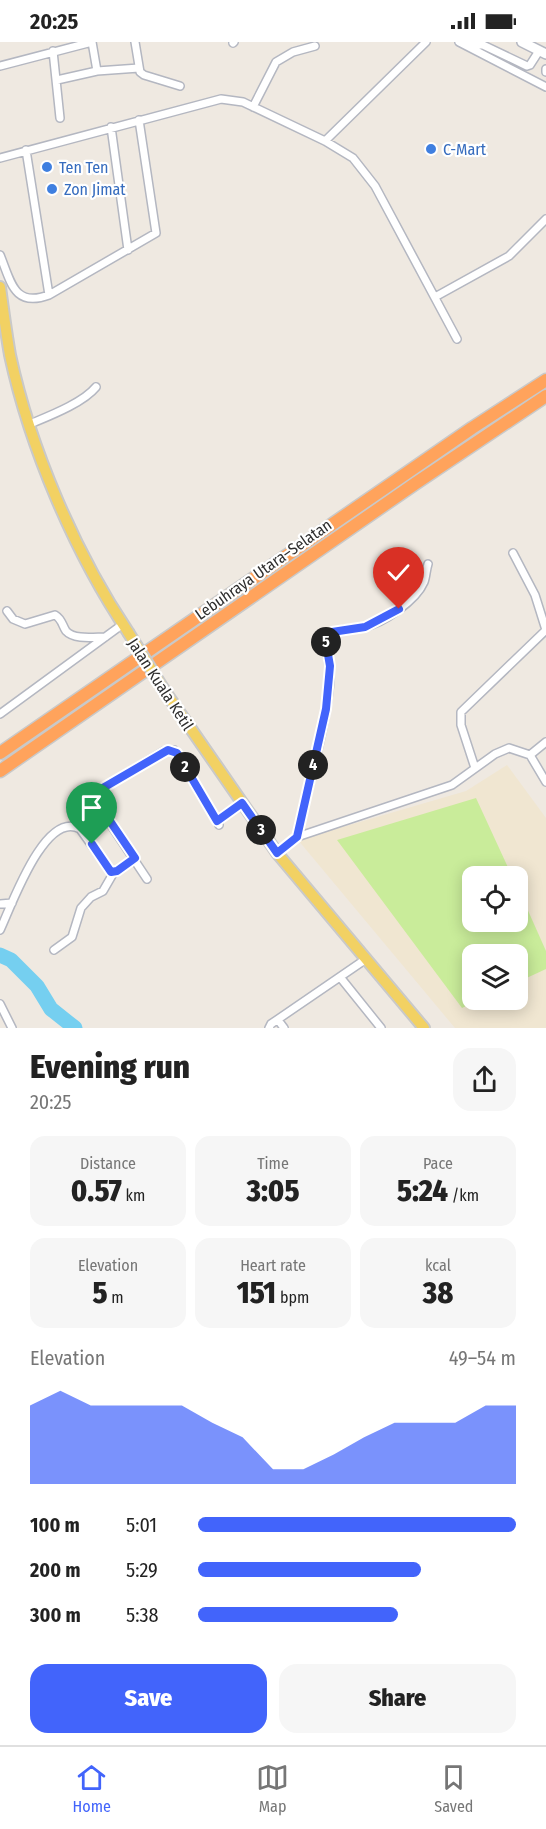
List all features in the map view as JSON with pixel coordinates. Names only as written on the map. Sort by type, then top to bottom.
[{"type":"highway","name":"Lebuhraya Utara–Selatan","points":[[0,753],[472,428],[546,380]]},
{"type":"highway","name":"Lebuhraya Utara–Selatan","points":[[0,771],[416,483],[546,396]]},
{"type":"main road","points":[[522,42],[543,49]]},
{"type":"main road","name":"Jalan Kuala Ketil","points":[[0,288],[10,354],[30,424],[52,487],[86,561],[164,690],[277,853],[424,1028]]},
{"type":"street","points":[[0,66],[92,42],[97,71]]},
{"type":"street","points":[[135,42],[138,68],[144,75],[180,86]]},
{"type":"street","points":[[325,141],[426,42]]},
{"type":"street","points":[[462,43],[483,45],[526,66],[533,62],[543,49]]},
{"type":"street","points":[[462,43],[546,87]]},
{"type":"street","points":[[253,106],[276,62],[293,52],[315,46]]},
{"type":"street","points":[[53,51],[60,118]]},
{"type":"street","points":[[57,80],[97,71],[138,68]]},
{"type":"street","points":[[0,158],[221,99],[243,102],[325,141],[353,158],[375,186],[457,339]]},
{"type":"street","points":[[0,255],[12,286],[22,297],[33,300],[49,295],[156,233],[139,120]]},
{"type":"street","points":[[111,127],[128,250]]},
{"type":"street","points":[[26,150],[49,295]]},
{"type":"street","points":[[435,297],[509,256],[546,219]]},
{"type":"street","points":[[30,424],[74,403],[96,387]]},
{"type":"street","points":[[475,768],[461,725],[461,712],[546,630],[535,595],[513,552]]},
{"type":"street","points":[[297,837],[326,709],[330,666],[326,635],[365,627],[399,609],[414,598],[423,583],[428,564]]},
{"type":"street","points":[[7,611],[13,619],[25,624],[55,615],[61,620],[66,630],[73,635],[105,637]]},
{"type":"street","points":[[0,714],[105,637],[125,628]]},
{"type":"street","points":[[530,755],[546,742]]},
{"type":"street","points":[[277,853],[297,837],[452,785],[495,754],[509,748],[516,748],[530,755],[546,782]]},
{"type":"street","points":[[147,879],[93,796],[96,792],[164,751],[171,750],[177,753],[218,823],[242,803]]},
{"type":"street","points":[[0,930],[39,849],[52,834],[63,826],[75,826],[80,829],[108,870],[114,872]]},
{"type":"street","points":[[54,950],[72,937],[81,908],[91,897],[103,891],[114,872],[135,858]]},
{"type":"street","points":[[0,904],[12,903]]},
{"type":"street","points":[[269,1028],[366,959]]},
{"type":"street","points":[[340,977],[381,1028]]},
{"type":"street","points":[[0,1004],[12,1028]]},
{"type":"street","points":[[278,1020],[284,1028]]},
{"type":"shaded area","points":[[507,765],[546,818],[546,1028],[455,1028],[298,840],[466,791]]},
{"type":"green space","points":[[476,798],[507,866],[462,866],[462,932],[528,932],[528,910],[546,951],[546,969],[528,977],[528,944],[462,944],[462,1008],[337,840]]},
{"type":"waterway","points":[[0,955],[11,960],[37,986],[51,1009],[75,1028]]},
{"type":"place","name":"C-Mart","points":[[431,149]]},
{"type":"place","name":"Ten Ten","points":[[47,167]]},
{"type":"place","name":"Zon Jimat","points":[[52,189]]},
{"type":"route","points":[[92,844],[111,872],[117,871],[135,858],[93,796],[164,751],[174,750],[217,821],[242,803],[277,853],[297,837],[326,709],[330,680],[326,635],[365,627],[399,609]]}]
